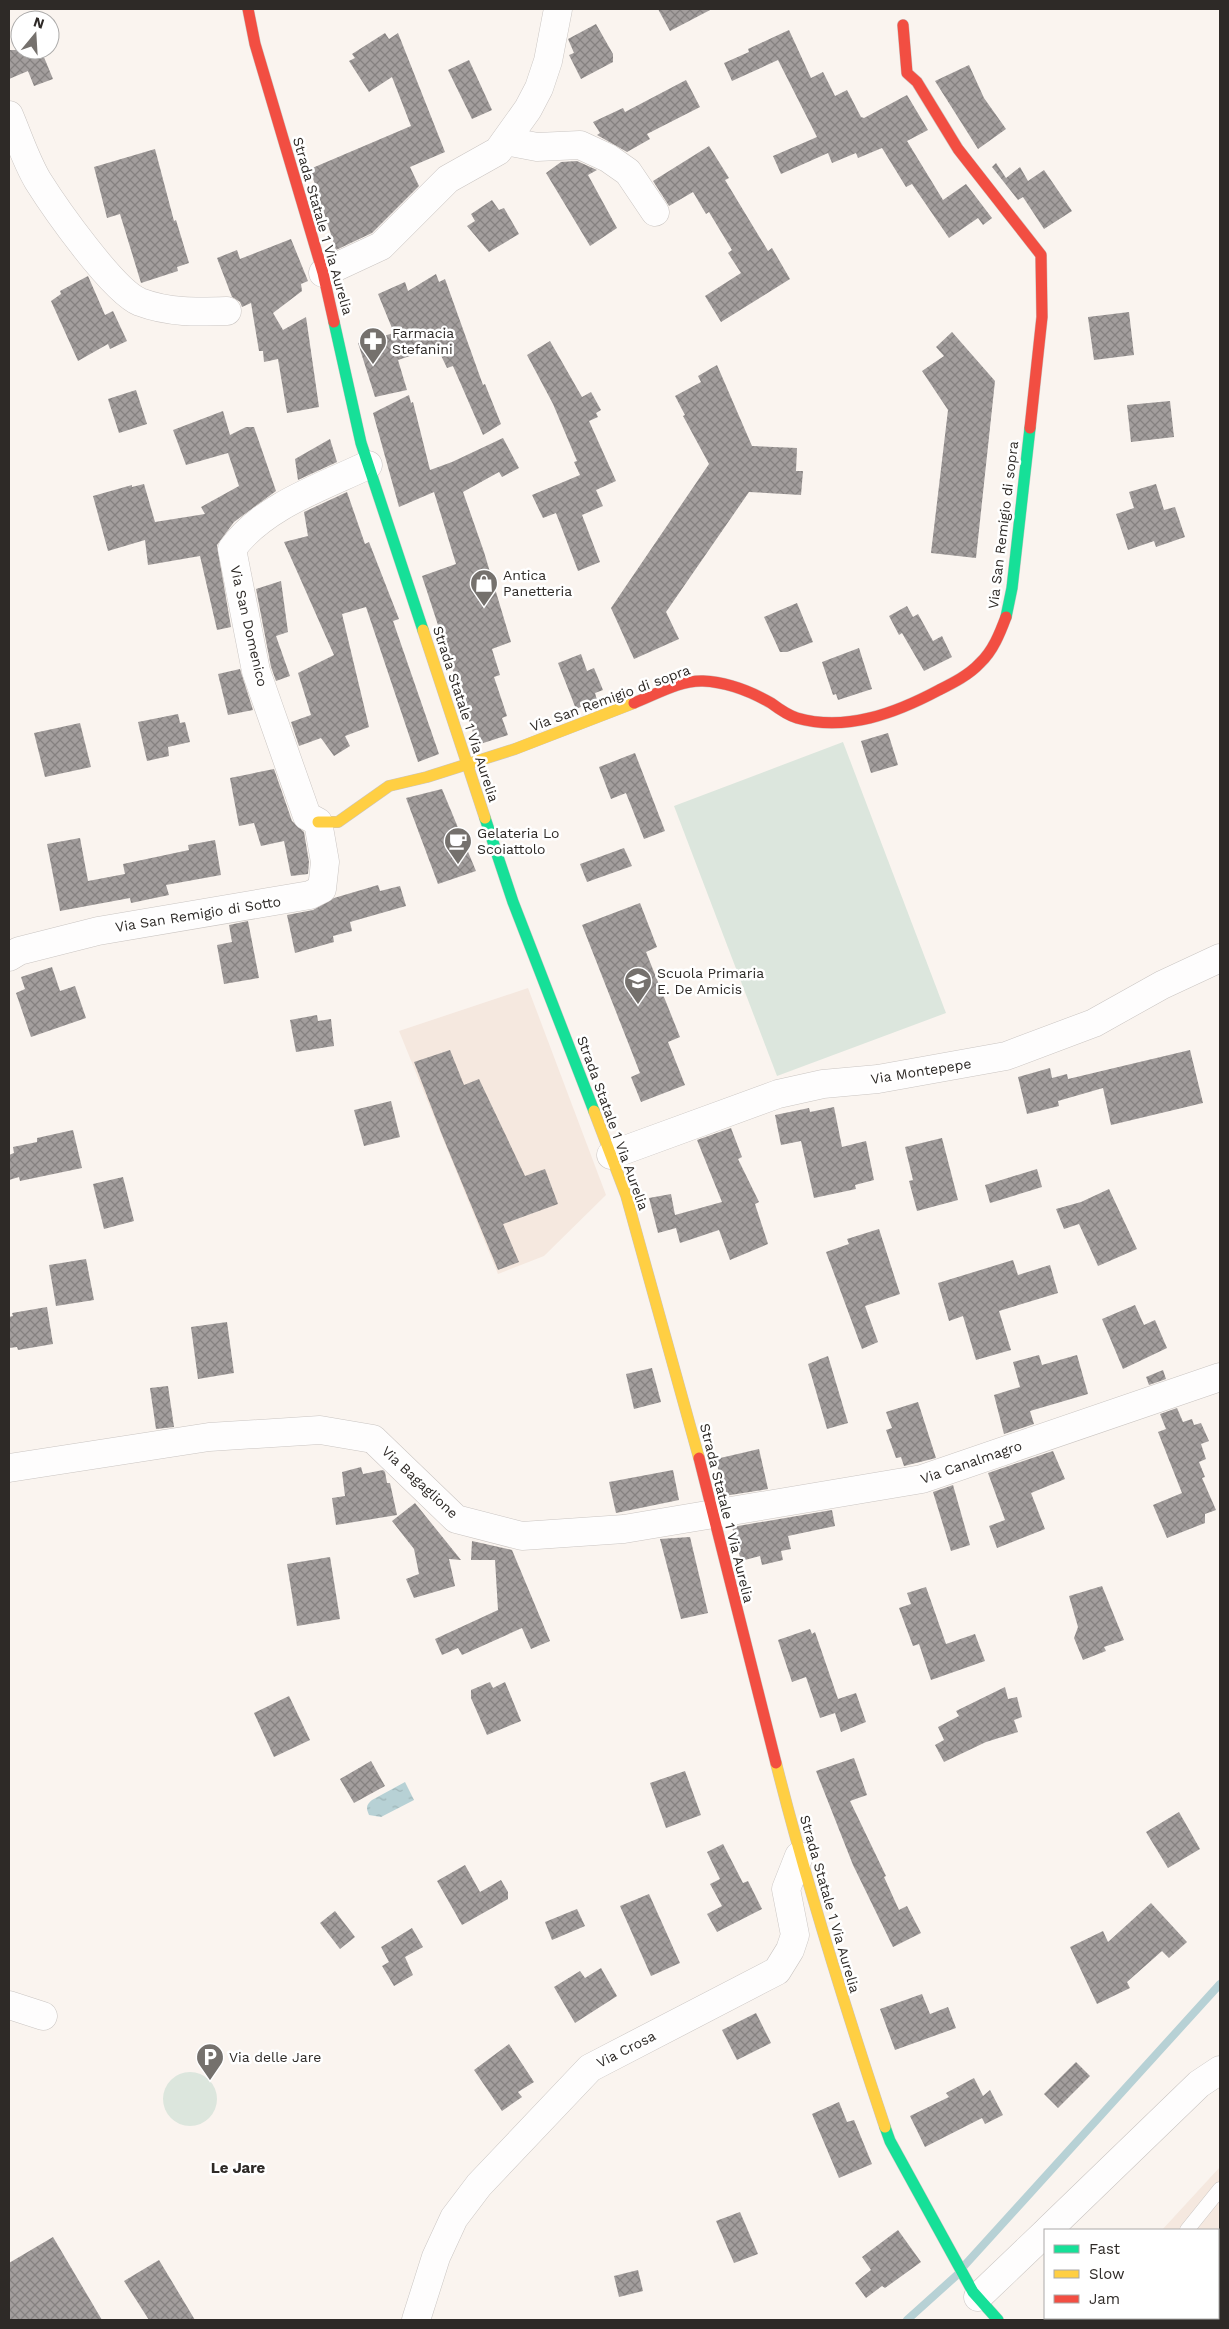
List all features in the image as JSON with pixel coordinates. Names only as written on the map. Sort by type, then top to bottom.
[{"type":"main road","name":"Strada Statale 1 Via Aurelia","points":[[248,9],[254,44],[323,273],[361,443],[368,465],[513,902],[626,1195],[713,1515],[798,1856],[843,2002],[890,2141],[976,2295],[998,2320]]},
{"type":"main road","name":"Via San Remigio di sopra","points":[[466,764],[520,748],[691,682],[716,680],[746,690],[795,718],[820,723],[870,718],[910,706],[965,676],[984,659],[997,640],[1007,616],[1017,547],[1042,317],[1041,255],[958,149],[917,82],[907,73],[903,25]]},
{"type":"main road","points":[[318,822],[338,822],[389,786],[427,777],[466,764]]},
{"type":"street","points":[[323,273],[381,246],[448,180],[498,151],[528,110],[539,88],[548,61],[558,9]]},
{"type":"street","points":[[9,115],[37,179],[71,230],[117,285],[139,302],[180,312],[227,311]]},
{"type":"street","points":[[506,141],[537,147],[580,145],[608,158],[628,172],[655,212]]},
{"type":"street","name":"Via San Domenico","points":[[318,822],[308,816],[256,671],[232,549],[259,521],[287,504],[368,465]]},
{"type":"street","name":"Via San Remigio di Sotto","points":[[9,957],[19,951],[98,931],[310,896],[322,889],[325,862],[318,822]]},
{"type":"street","name":"Via Montepepe","points":[[611,1155],[778,1094],[823,1084],[878,1079],[1006,1056],[1094,1023],[1162,985],[1220,958]]},
{"type":"street","name":"Via Canalmagro","points":[[713,1515],[922,1479],[1220,1377]]},
{"type":"street","name":"Via Bagaglione","points":[[9,1468],[210,1437],[320,1430],[374,1439],[456,1519],[522,1536],[624,1529],[713,1515]]},
{"type":"street","name":"Via Crosa","points":[[416,2320],[436,2257],[454,2218],[479,2185],[590,2068],[778,1971],[790,1950],[795,1935],[786,1889],[798,1856]]},
{"type":"street","points":[[9,2005],[43,2016]]},
{"type":"street","points":[[1049,2229],[1199,2084],[1220,2070]]},
{"type":"street","points":[[976,2295],[1044,2234]]},
{"type":"lane","points":[[1189,2229],[1220,2189]]},
{"type":"shaded area","points":[[843,742],[946,1013],[777,1076],[674,806]]},
{"type":"shaded area","points":[[528,988],[606,1195],[544,1256],[498,1274],[399,1031]]},
{"type":"shaded area","points":[[190,2072],[200,2074],[209,2080],[215,2089],[217,2099],[215,2109],[209,2118],[200,2124],[190,2126],[180,2124],[171,2118],[165,2109],[163,2099],[165,2089],[171,2080],[180,2074]]},
{"type":"shaded area","points":[[1220,2167],[1220,2320],[1098,2319],[1219,2319],[1219,2229],[1163,2229]]},
{"type":"water","points":[[405,1782],[414,1800],[381,1817],[369,1815],[367,1807],[372,1800]]},
{"type":"building","points":[[658,9],[712,9],[670,31]]},
{"type":"building","points":[[596,24],[613,54],[613,62],[581,79],[569,55],[574,53],[568,39]]},
{"type":"building","points":[[789,30],[811,78],[823,72],[835,96],[847,90],[861,117],[864,118],[907,95],[928,130],[907,141],[943,200],[966,184],[992,218],[983,225],[978,218],[949,238],[912,184],[906,187],[882,148],[858,158],[856,153],[832,163],[828,153],[781,174],[773,156],[817,137],[778,60],[732,81],[724,63],[749,52],[748,49]]},
{"type":"building","points":[[385,33],[389,39],[398,33],[445,152],[410,167],[419,186],[372,233],[336,250],[310,169],[411,126],[392,77],[369,92],[349,61],[355,58],[352,54]]},
{"type":"building","points":[[10,50],[10,60],[45,60],[53,79],[34,86],[28,71],[9,79]]},
{"type":"building","points":[[469,60],[492,110],[472,119],[448,70]]},
{"type":"building","points":[[969,65],[984,98],[1006,129],[978,149],[935,81]]},
{"type":"building","points":[[686,80],[700,107],[647,134],[650,139],[627,152],[597,135],[600,133],[593,122],[623,108],[625,112]]},
{"type":"building","points":[[709,146],[729,178],[725,180],[768,251],[772,248],[790,279],[721,322],[705,296],[741,273],[728,253],[732,250],[709,212],[706,214],[693,192],[669,206],[653,181]]},
{"type":"building","points":[[155,149],[174,221],[176,220],[189,263],[177,267],[178,271],[141,283],[120,214],[107,218],[94,167]]},
{"type":"building","points":[[577,161],[597,170],[588,175],[617,228],[590,246],[546,173],[561,162]]},
{"type":"building","points":[[996,163],[1006,178],[1020,167],[1028,181],[1044,170],[1072,211],[1044,229],[1023,197],[1018,200],[992,167]]},
{"type":"building","points":[[492,200],[499,210],[504,208],[519,234],[489,252],[467,226],[475,221],[471,214]]},
{"type":"building","points":[[291,239],[308,281],[301,284],[302,291],[273,313],[283,330],[306,317],[319,407],[287,413],[278,359],[264,362],[263,351],[259,351],[251,303],[242,307],[240,302],[232,297],[217,258],[237,250],[240,259]]},
{"type":"building","points":[[436,274],[439,282],[445,279],[483,385],[485,384],[501,424],[483,435],[453,366],[447,368],[437,347],[398,360],[407,390],[375,397],[358,343],[394,333],[378,294],[405,282],[408,291]]},
{"type":"building","points":[[88,276],[105,315],[113,311],[127,341],[110,349],[108,344],[78,361],[51,301],[61,294],[60,291]]},
{"type":"building","points":[[1129,312],[1134,355],[1094,360],[1088,317]]},
{"type":"building","points":[[952,332],[995,381],[976,558],[931,553],[948,410],[922,371],[944,356],[936,347]]},
{"type":"building","points":[[550,341],[582,397],[591,392],[601,410],[596,413],[598,417],[589,421],[616,481],[596,490],[603,506],[582,515],[600,562],[578,571],[556,513],[543,518],[532,495],[580,475],[574,462],[577,461],[553,404],[527,355]]},
{"type":"building","points":[[717,365],[752,446],[797,448],[796,471],[803,471],[801,495],[749,492],[666,612],[679,639],[634,659],[611,608],[709,464],[683,416],[685,415],[675,396],[701,382],[698,376]]},
{"type":"building","points":[[136,390],[147,424],[119,433],[108,399]]},
{"type":"building","points":[[409,395],[411,403],[413,402],[430,470],[452,462],[503,438],[519,468],[502,477],[499,472],[463,492],[484,552],[511,642],[492,649],[500,675],[494,677],[507,716],[502,718],[508,735],[477,745],[422,576],[456,564],[434,492],[399,507],[373,413]]},
{"type":"building","points":[[1170,401],[1174,437],[1131,442],[1127,405]]},
{"type":"building","points":[[223,411],[230,435],[246,427],[254,427],[276,491],[234,522],[217,545],[231,627],[217,630],[200,556],[148,565],[145,540],[108,551],[93,496],[132,485],[132,487],[144,484],[155,522],[205,514],[201,507],[239,486],[228,453],[186,465],[173,430]]},
{"type":"building","points":[[330,439],[337,462],[298,480],[295,459]]},
{"type":"building","points":[[1156,484],[1164,510],[1175,507],[1185,537],[1156,547],[1154,541],[1128,550],[1116,514],[1134,508],[1129,492]]},
{"type":"building","points":[[347,492],[365,544],[369,542],[399,619],[393,621],[439,754],[418,762],[366,607],[342,614],[369,727],[345,736],[350,746],[334,756],[321,738],[299,746],[291,722],[311,715],[298,673],[334,655],[284,542],[308,536],[304,512]]},
{"type":"building","points":[[281,581],[288,632],[276,636],[290,676],[276,681],[271,667],[256,589]]},
{"type":"building","points":[[797,603],[813,642],[787,652],[780,652],[764,617]]},
{"type":"building","points":[[907,606],[913,617],[918,614],[933,641],[942,636],[952,657],[924,671],[902,633],[899,635],[889,616]]},
{"type":"building","points":[[859,648],[872,689],[838,700],[836,694],[833,695],[822,662]]},
{"type":"building","points":[[581,654],[587,671],[594,668],[603,690],[595,693],[597,700],[576,709],[558,663]]},
{"type":"building","points":[[240,669],[253,710],[228,715],[218,674]]},
{"type":"building","points":[[178,714],[180,723],[185,722],[190,742],[168,747],[169,756],[147,761],[138,722]]},
{"type":"building","points":[[80,723],[91,767],[45,777],[34,733]]},
{"type":"building","points":[[888,733],[898,765],[871,773],[861,741]]},
{"type":"building","points":[[635,753],[665,831],[644,839],[626,793],[611,799],[599,767]]},
{"type":"building","points":[[274,769],[292,821],[304,832],[309,862],[308,874],[291,876],[284,841],[261,846],[254,823],[239,826],[230,778]]},
{"type":"building","points":[[442,789],[476,871],[438,884],[406,798]]},
{"type":"building","points":[[80,838],[88,881],[125,874],[123,864],[189,850],[188,845],[215,840],[221,875],[166,885],[169,895],[131,903],[130,898],[60,911],[47,844]]},
{"type":"building","points":[[624,848],[632,866],[587,882],[580,864]]},
{"type":"building","points":[[378,885],[380,891],[400,886],[406,906],[350,922],[352,931],[333,936],[334,942],[295,953],[287,915],[313,910],[334,898]]},
{"type":"building","points":[[640,903],[657,947],[646,952],[680,1037],[668,1042],[685,1085],[641,1102],[631,1077],[640,1073],[582,925]]},
{"type":"building","points":[[248,921],[259,978],[224,984],[217,945],[232,942],[229,925]]},
{"type":"building","points":[[52,967],[60,991],[75,986],[86,1018],[31,1037],[16,993],[25,989],[21,977]]},
{"type":"building","points":[[317,1015],[318,1021],[331,1019],[334,1046],[296,1052],[290,1020]]},
{"type":"building","points":[[450,1050],[464,1085],[479,1079],[525,1176],[545,1169],[558,1204],[503,1224],[519,1262],[498,1270],[414,1062]]},
{"type":"building","points":[[1190,1050],[1203,1103],[1111,1125],[1103,1088],[1058,1101],[1059,1106],[1027,1114],[1018,1077],[1050,1068],[1052,1078],[1067,1074],[1068,1079]]},
{"type":"building","points":[[391,1101],[400,1137],[364,1146],[354,1110]]},
{"type":"building","points":[[834,1107],[842,1147],[866,1141],[874,1180],[855,1185],[856,1189],[814,1198],[801,1141],[781,1145],[775,1115],[809,1108],[810,1112]]},
{"type":"building","points":[[731,1128],[742,1157],[738,1159],[759,1202],[755,1204],[768,1244],[730,1260],[719,1230],[680,1243],[676,1228],[658,1233],[649,1198],[671,1194],[675,1215],[722,1202],[697,1140]]},
{"type":"building","points":[[73,1130],[82,1168],[20,1181],[19,1177],[9,1180],[9,1155],[14,1153],[13,1147],[37,1142],[37,1138]]},
{"type":"building","points":[[942,1138],[958,1200],[917,1211],[909,1181],[913,1180],[905,1147]]},
{"type":"building","points":[[1037,1169],[1042,1187],[990,1203],[985,1185]]},
{"type":"building","points":[[123,1177],[134,1221],[104,1229],[93,1184]]},
{"type":"building","points":[[1109,1189],[1137,1249],[1098,1266],[1079,1224],[1064,1229],[1056,1209],[1081,1202]]},
{"type":"building","points":[[879,1229],[900,1294],[865,1306],[878,1342],[862,1349],[826,1252],[849,1244],[847,1239]]},
{"type":"building","points":[[86,1259],[94,1300],[56,1306],[49,1265]]},
{"type":"building","points":[[1013,1260],[1018,1275],[1050,1265],[1058,1293],[999,1311],[1011,1350],[976,1360],[963,1316],[949,1321],[938,1283]]},
{"type":"building","points":[[1135,1305],[1144,1325],[1155,1320],[1167,1348],[1123,1369],[1102,1319]]},
{"type":"building","points":[[47,1307],[53,1344],[18,1350],[17,1347],[9,1348],[9,1317],[13,1316],[12,1313]]},
{"type":"building","points":[[227,1322],[234,1373],[198,1379],[191,1327]]},
{"type":"building","points":[[1039,1355],[1042,1365],[1077,1355],[1088,1394],[1030,1411],[1034,1424],[1004,1434],[994,1395],[1020,1387],[1013,1362]]},
{"type":"building","points":[[828,1356],[848,1423],[827,1429],[808,1364]]},
{"type":"building","points":[[652,1368],[661,1402],[634,1409],[626,1374]]},
{"type":"building","points":[[1163,1370],[1166,1379],[1149,1385],[1146,1377]]},
{"type":"building","points":[[168,1386],[174,1427],[156,1429],[150,1388]]},
{"type":"building","points":[[918,1402],[936,1458],[904,1466],[901,1457],[896,1458],[886,1430],[892,1428],[886,1412]]},
{"type":"building","points":[[1177,1408],[1183,1422],[1192,1419],[1194,1425],[1201,1423],[1209,1441],[1201,1444],[1206,1459],[1199,1462],[1205,1477],[1202,1478],[1216,1510],[1205,1514],[1205,1523],[1167,1538],[1153,1505],[1182,1493],[1158,1432],[1166,1429],[1160,1414]]},
{"type":"building","points":[[759,1449],[768,1489],[724,1496],[716,1459]]},
{"type":"building","points":[[1053,1451],[1065,1479],[1031,1493],[1045,1529],[997,1548],[989,1526],[1005,1520],[988,1473]]},
{"type":"building","points":[[361,1467],[363,1474],[383,1470],[385,1472],[387,1483],[390,1483],[397,1515],[336,1525],[332,1498],[345,1496],[342,1472]]},
{"type":"building","points":[[673,1470],[679,1500],[616,1513],[609,1482]]},
{"type":"building","points":[[953,1485],[970,1545],[951,1551],[933,1492]]},
{"type":"building","points":[[415,1503],[461,1560],[449,1559],[455,1586],[414,1598],[406,1579],[419,1574],[414,1549],[392,1521]]},
{"type":"building","points":[[832,1510],[835,1526],[788,1536],[791,1549],[781,1551],[783,1560],[762,1565],[760,1556],[741,1561],[732,1527]]},
{"type":"building","points":[[690,1537],[708,1613],[681,1619],[660,1539]]},
{"type":"building","points":[[472,1541],[512,1550],[550,1641],[531,1649],[522,1628],[462,1655],[458,1648],[442,1655],[435,1639],[498,1610],[495,1560],[471,1560]]},
{"type":"building","points":[[330,1557],[340,1619],[297,1626],[287,1564]]},
{"type":"building","points":[[1102,1586],[1124,1640],[1104,1647],[1106,1651],[1083,1660],[1074,1638],[1078,1627],[1069,1596]]},
{"type":"building","points":[[926,1587],[946,1644],[975,1634],[985,1661],[931,1680],[919,1644],[913,1646],[899,1608],[911,1604],[907,1593]]},
{"type":"building","points":[[810,1629],[812,1634],[815,1632],[838,1699],[856,1693],[866,1722],[841,1732],[835,1713],[820,1718],[806,1677],[792,1682],[778,1640]]},
{"type":"building","points":[[490,1682],[493,1688],[505,1682],[521,1721],[487,1735],[471,1698],[471,1690]]},
{"type":"building","points":[[1005,1687],[1008,1699],[1017,1697],[1022,1717],[1014,1720],[1018,1732],[986,1742],[944,1762],[935,1745],[944,1740],[938,1727],[959,1716],[956,1711]]},
{"type":"building","points":[[289,1696],[310,1740],[274,1757],[254,1713]]},
{"type":"building","points":[[854,1758],[867,1795],[850,1801],[886,1876],[884,1877],[899,1910],[907,1906],[921,1933],[893,1947],[853,1865],[816,1771]]},
{"type":"building","points":[[371,1761],[385,1786],[354,1803],[340,1779]]},
{"type":"building","points":[[685,1771],[701,1815],[666,1828],[650,1783]]},
{"type":"building","points":[[1179,1812],[1200,1849],[1168,1868],[1146,1832]]},
{"type":"building","points":[[723,1844],[743,1883],[748,1881],[762,1909],[717,1932],[707,1914],[722,1906],[710,1884],[720,1879],[707,1852]]},
{"type":"building","points":[[465,1865],[480,1892],[501,1880],[508,1892],[508,1899],[462,1925],[437,1881]]},
{"type":"building","points":[[649,1894],[680,1963],[651,1976],[620,1906]]},
{"type":"building","points":[[1151,1903],[1187,1942],[1169,1958],[1162,1951],[1127,1982],[1130,1988],[1097,2004],[1070,1947],[1103,1931],[1108,1942]]},
{"type":"building","points":[[577,1909],[585,1926],[552,1940],[545,1922]]},
{"type":"building","points":[[335,1911],[355,1937],[340,1949],[320,1923]]},
{"type":"building","points":[[412,1928],[423,1947],[405,1957],[413,1975],[394,1986],[382,1966],[389,1962],[381,1947]]},
{"type":"building","points":[[601,1968],[617,1996],[575,2023],[554,1987],[580,1971],[585,1978]]},
{"type":"building","points":[[922,1994],[930,2014],[948,2007],[956,2028],[895,2050],[880,2009]]},
{"type":"building","points":[[756,2013],[771,2043],[737,2060],[722,2030]]},
{"type":"building","points":[[509,2044],[534,2082],[518,2092],[522,2097],[502,2111],[474,2070]]},
{"type":"building","points":[[1076,2062],[1090,2076],[1058,2108],[1044,2094]]},
{"type":"building","points":[[974,2078],[983,2096],[990,2090],[1003,2115],[985,2124],[982,2118],[925,2147],[910,2116],[949,2097],[946,2093]]},
{"type":"building","points":[[839,2102],[847,2122],[854,2120],[872,2164],[839,2178],[812,2114]]},
{"type":"building","points":[[740,2212],[758,2254],[734,2263],[716,2221]]},
{"type":"building","points":[[898,2230],[921,2262],[885,2288],[882,2286],[866,2298],[855,2283],[871,2270],[862,2257]]},
{"type":"building","points":[[53,2237],[102,2320],[9,2320],[9,2263]]},
{"type":"building","points":[[159,2260],[195,2320],[149,2320],[124,2281]]},
{"type":"building","points":[[638,2270],[643,2291],[619,2297],[614,2276]]},
{"type":"waterway","points":[[964,2266],[1220,1984]]},
{"type":"waterway","points":[[907,2320],[957,2275]]},
{"type":"traffic: fast","points":[[334,322],[361,443],[423,630]]},
{"type":"traffic: fast","points":[[1006,617],[1012,588],[1030,428]]},
{"type":"traffic: fast","points":[[485,818],[513,902],[594,1111]]},
{"type":"traffic: fast","points":[[885,2127],[890,2141],[973,2292],[998,2320]]},
{"type":"traffic: slow","points":[[423,630],[485,818]]},
{"type":"traffic: slow","points":[[318,822],[338,822],[389,786],[427,777],[515,749],[634,703]]},
{"type":"traffic: slow","points":[[594,1111],[626,1195],[699,1458]]},
{"type":"traffic: slow","points":[[776,1763],[800,1855],[827,1946],[885,2127]]},
{"type":"traffic: jam","points":[[248,9],[255,44],[323,273],[334,322]]},
{"type":"traffic: jam","points":[[903,25],[907,73],[917,82],[958,149],[1041,255],[1042,317],[1030,428]]},
{"type":"traffic: jam","points":[[634,703],[677,685],[703,681],[730,685],[747,691],[771,703],[786,714],[815,722],[834,723],[870,718],[906,706],[955,682],[971,671],[985,658],[999,635],[1006,617]]},
{"type":"traffic: jam","points":[[699,1458],[776,1763]]},
{"type":"place","name":"Farmacia Stefanini","points":[[373,365]]},
{"type":"place","name":"Antica Panetteria","points":[[484,607]]},
{"type":"place","name":"Gelateria Lo Scoiattolo","points":[[458,865]]},
{"type":"place","name":"Scuola Primaria E. De Amicis","points":[[638,1005]]},
{"type":"place","name":"Via delle Jare","points":[[210,2081]]},
{"type":"district","name":"Le Jare","points":[[238,2168]]}]
